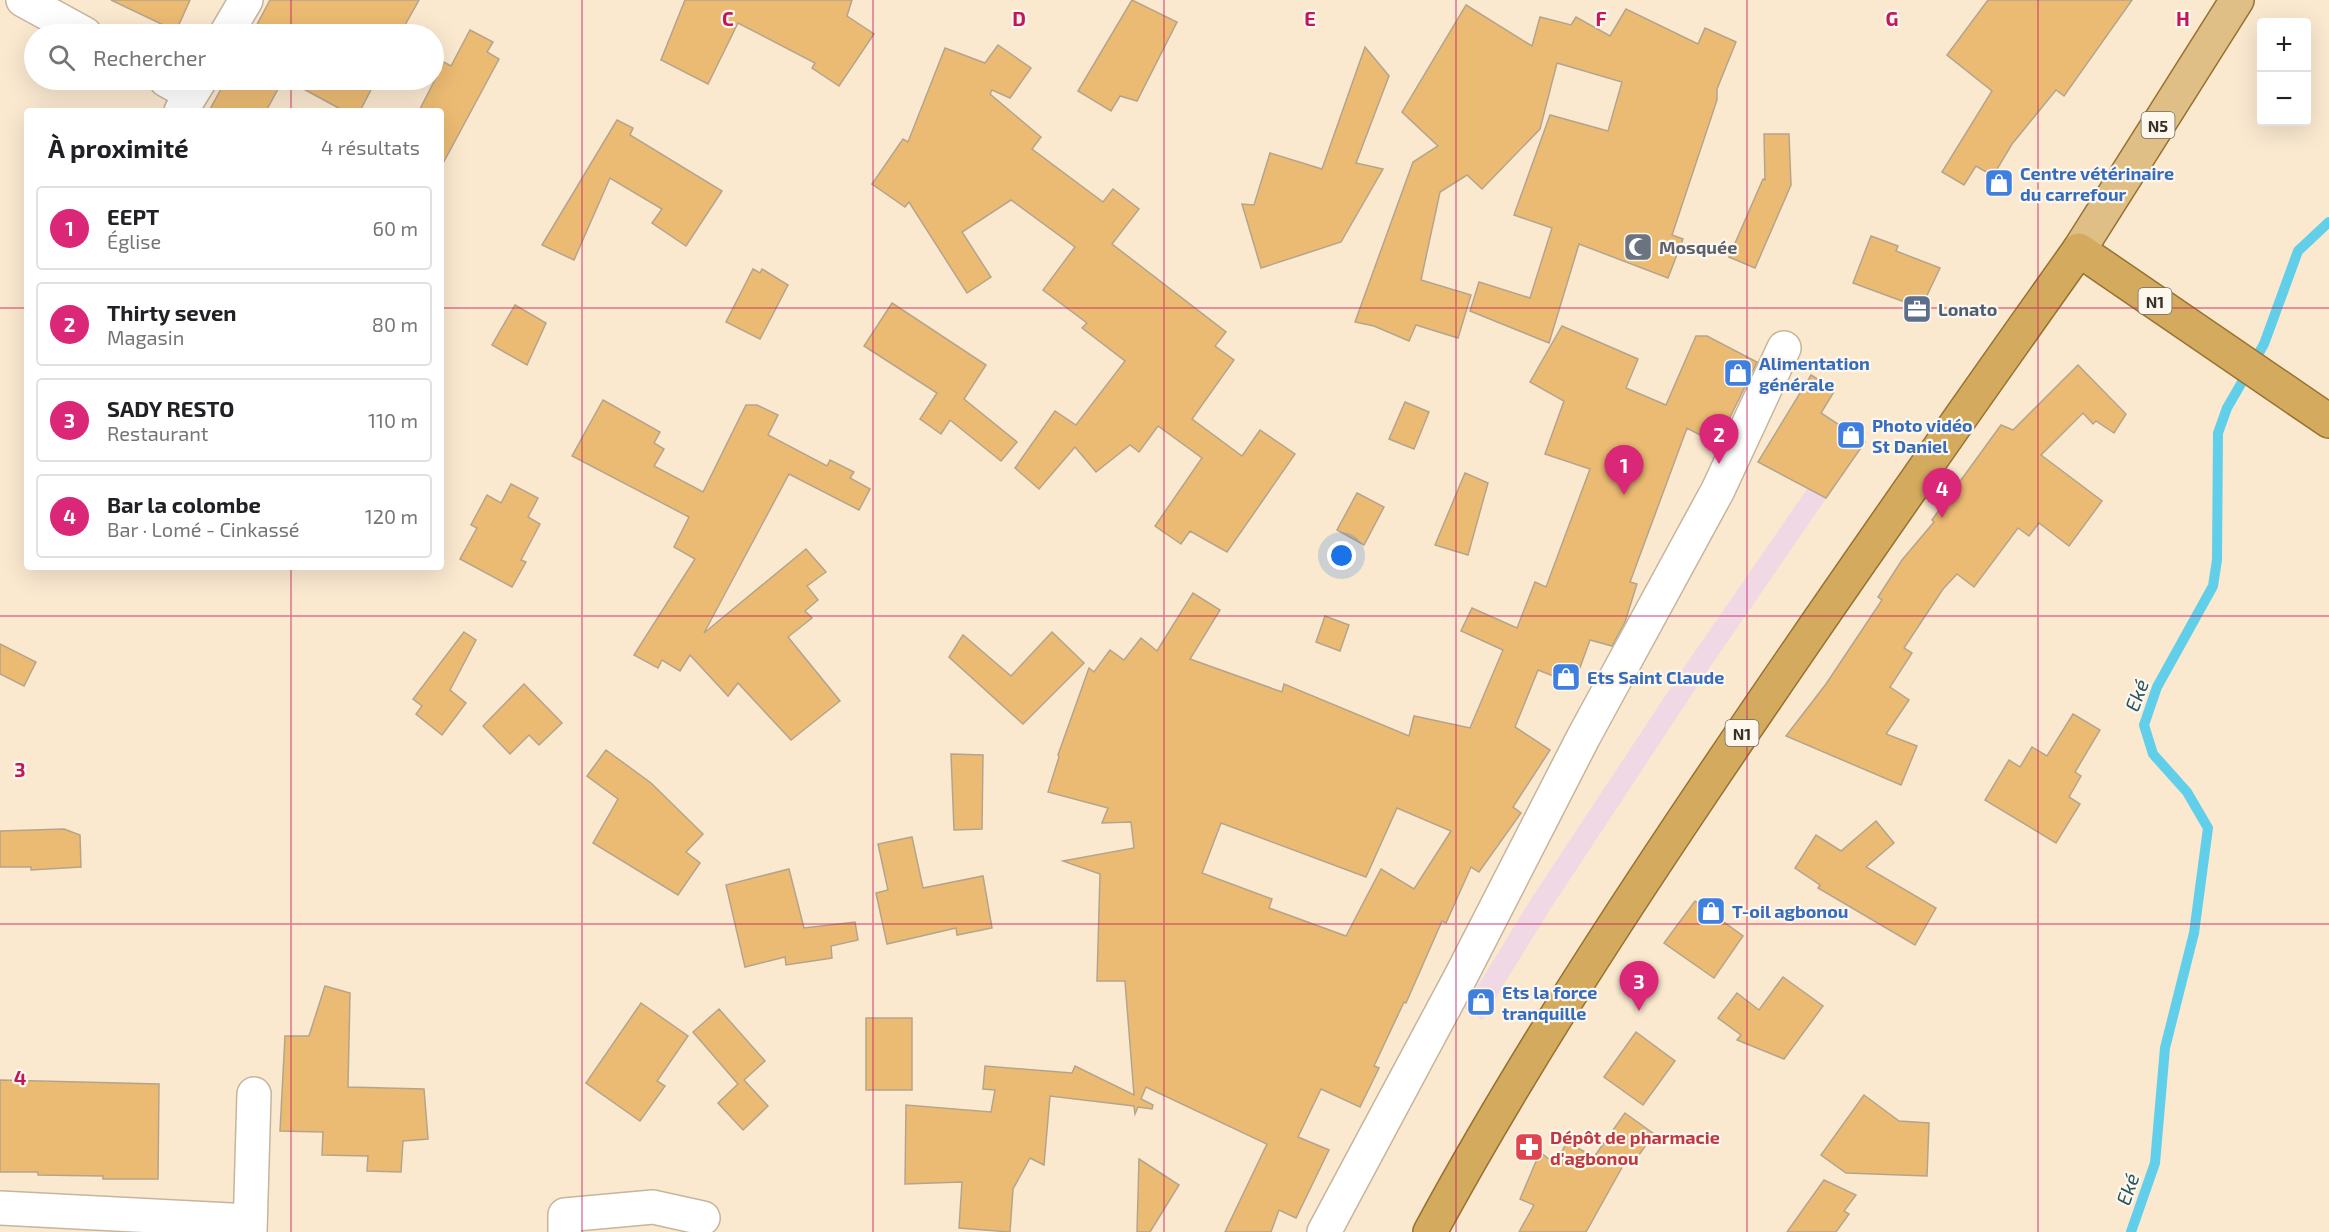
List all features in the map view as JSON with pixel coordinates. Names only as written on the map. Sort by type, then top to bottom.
[{"type":"highway","name":"N1","points":[[1430,1232],[1526,1065],[1605,938],[1817,623],[2079,250],[2329,421]]},
{"type":"main road","name":"N5","points":[[2079,250],[2237,0]]},
{"type":"street","points":[[23,0],[67,24]]},
{"type":"street","points":[[232,24],[246,0]]},
{"type":"street","points":[[1324,1232],[1460,978],[1588,729],[1718,490],[1784,348]]},
{"type":"street","points":[[0,1208],[250,1226],[254,1094]]},
{"type":"street","points":[[565,1232],[565,1215],[653,1207],[703,1218]]},
{"type":"shaded area","points":[[1847,431],[1865,442],[1710,667],[1551,908],[1482,1020],[1464,1008],[1533,896],[1685,666]]},
{"type":"building","points":[[111,0],[190,0],[179,24],[161,24]]},
{"type":"building","points":[[270,0],[419,0],[406,24],[257,24]]},
{"type":"building","points":[[685,0],[852,0],[847,16],[874,34],[839,86],[812,68],[815,63],[738,23],[708,84],[661,60]]},
{"type":"building","points":[[1132,0],[1177,22],[1137,101],[1120,96],[1111,111],[1078,91]]},
{"type":"building","points":[[1988,0],[2132,0],[2064,96],[2056,90],[2012,144],[1993,176],[1976,166],[1964,185],[1942,172],[1992,91],[1947,55]]},
{"type":"building","points":[[1466,5],[1532,46],[1540,17],[1571,25],[1576,17],[1610,36],[1626,9],[1698,44],[1705,28],[1736,42],[1717,89],[1717,100],[1672,235],[1683,239],[1668,278],[1579,244],[1549,343],[1470,311],[1479,282],[1530,298],[1552,228],[1514,215],[1550,115],[1608,131],[1622,82],[1557,63],[1540,129],[1482,189],[1467,175],[1440,192],[1421,280],[1471,295],[1458,338],[1416,325],[1409,341],[1374,326],[1355,322],[1413,162],[1438,146],[1402,112]]},
{"type":"building","points":[[470,30],[493,42],[487,52],[499,59],[444,161],[444,108],[421,108],[430,90],[444,90],[444,62],[451,66]]},
{"type":"building","points":[[998,45],[1031,68],[1010,98],[992,90],[990,94],[1041,137],[1032,149],[1103,202],[1113,189],[1139,209],[1112,244],[1226,332],[1215,346],[1234,360],[1192,419],[1242,456],[1260,430],[1295,454],[1227,552],[1190,531],[1181,544],[1155,526],[1202,458],[1158,426],[1139,452],[1130,445],[1096,472],[1075,447],[1039,489],[1015,468],[1055,411],[1076,425],[1125,361],[1082,328],[1087,323],[1043,290],[1075,247],[1011,200],[962,232],[991,277],[967,293],[909,202],[905,207],[872,184],[903,139],[908,142],[945,48],[985,63]]},
{"type":"building","points":[[1365,47],[1389,76],[1356,163],[1383,169],[1341,242],[1261,268],[1242,204],[1254,205],[1270,153],[1322,169]]},
{"type":"building","points":[[221,90],[278,90],[268,108],[211,108]]},
{"type":"building","points":[[305,90],[371,90],[362,108],[338,108]]},
{"type":"building","points":[[617,120],[633,128],[630,135],[722,191],[686,246],[652,223],[662,209],[610,178],[574,260],[542,245]]},
{"type":"building","points":[[1764,134],[1789,134],[1791,185],[1755,268],[1729,257],[1763,179],[1765,180]]},
{"type":"building","points":[[1871,236],[1898,246],[1896,251],[1940,268],[1921,308],[1853,283]]},
{"type":"building","points":[[753,269],[760,273],[762,269],[788,285],[760,339],[726,322]]},
{"type":"building","points":[[892,303],[986,365],[964,399],[1017,442],[1001,461],[950,420],[941,434],[920,419],[937,393],[864,346]]},
{"type":"building","points":[[515,305],[546,323],[527,365],[492,345]]},
{"type":"building","points":[[1562,326],[1638,359],[1626,388],[1666,405],[1696,336],[1707,336],[1757,362],[1717,444],[1687,428],[1630,582],[1637,584],[1625,622],[1612,646],[1590,640],[1574,684],[1538,670],[1515,727],[1550,750],[1513,807],[1521,813],[1479,872],[1471,867],[1446,923],[1442,921],[1406,1003],[1404,1002],[1374,1066],[1379,1068],[1360,1107],[1321,1089],[1298,1137],[1329,1150],[1296,1218],[1279,1210],[1271,1232],[1225,1232],[1267,1144],[1146,1087],[1141,1099],[1153,1105],[1152,1109],[1138,1107],[1135,1114],[1134,1106],[1050,1096],[1044,1165],[1030,1158],[1013,1189],[1010,1232],[959,1228],[962,1182],[905,1184],[906,1105],[991,1112],[995,1090],[983,1089],[985,1066],[1072,1073],[1075,1066],[1134,1095],[1125,981],[1097,981],[1100,874],[1063,861],[1134,848],[1131,822],[1102,823],[1108,808],[1048,792],[1058,755],[1089,668],[1094,672],[1110,650],[1124,660],[1141,638],[1157,651],[1193,593],[1220,610],[1190,659],[1282,692],[1284,684],[1409,736],[1414,716],[1470,728],[1503,650],[1461,631],[1472,608],[1517,628],[1535,582],[1546,587],[1590,469],[1545,454],[1564,401],[1530,382]],"holes":[[[1397,808],[1451,831],[1414,889],[1381,869],[1346,936],[1269,908],[1272,899],[1202,873],[1221,823],[1366,877]]]},
{"type":"building","points":[[2078,365],[2126,414],[2114,433],[2096,421],[2093,424],[2083,413],[2041,455],[2102,501],[2069,546],[2039,523],[2029,536],[2018,528],[1974,587],[1957,574],[1943,589],[1904,648],[1912,653],[1890,687],[1909,700],[1886,734],[1917,746],[1901,785],[1786,736],[1826,684],[1882,600],[1878,597],[1902,560],[1934,522],[1932,520],[2001,425],[2013,430]]},
{"type":"building","points":[[1811,375],[1835,390],[1821,413],[1865,442],[1826,498],[1758,462]]},
{"type":"building","points":[[603,400],[660,432],[654,443],[664,449],[654,466],[703,492],[746,405],[757,405],[778,415],[768,435],[827,466],[830,460],[854,472],[850,478],[870,489],[859,510],[789,474],[704,633],[806,549],[826,572],[807,586],[818,600],[805,611],[812,618],[788,637],[840,701],[791,740],[738,683],[728,696],[690,655],[680,671],[662,660],[658,668],[634,655],[695,559],[674,547],[689,517],[572,456]]},
{"type":"building","points":[[1405,402],[1429,412],[1414,449],[1389,439]]},
{"type":"building","points":[[1465,473],[1488,483],[1468,555],[1435,545]]},
{"type":"building","points":[[511,484],[538,498],[528,517],[540,524],[521,560],[526,562],[512,587],[460,559],[477,528],[471,525],[487,495],[501,503]]},
{"type":"building","points":[[1357,493],[1384,507],[1364,545],[1337,530]]},
{"type":"building","points":[[1325,616],[1349,625],[1340,651],[1316,642]]},
{"type":"building","points":[[464,632],[476,640],[450,690],[466,703],[442,735],[416,714],[422,706],[413,699]]},
{"type":"building","points":[[1052,632],[1084,663],[1023,724],[949,657],[963,635],[1011,676]]},
{"type":"building","points":[[0,644],[36,662],[24,686],[0,674]]},
{"type":"building","points":[[524,684],[562,723],[539,745],[529,735],[510,754],[483,726]]},
{"type":"building","points":[[2073,714],[2100,730],[2075,772],[2081,776],[2069,797],[2080,804],[2056,843],[1985,800],[2009,760],[2020,767],[2032,747],[2047,756]]},
{"type":"building","points":[[606,750],[651,783],[703,834],[686,852],[700,863],[678,895],[593,843],[618,799],[587,776]]},
{"type":"building","points":[[951,754],[983,755],[982,829],[954,830]]},
{"type":"building","points":[[1876,821],[1894,843],[1866,867],[1936,908],[1915,945],[1818,888],[1820,885],[1795,868],[1816,835],[1841,851]]},
{"type":"building","points":[[64,829],[80,835],[81,867],[31,870],[31,867],[0,867],[0,831]]},
{"type":"building","points":[[912,837],[923,888],[983,876],[992,928],[957,935],[956,928],[887,944],[876,893],[888,890],[878,844]]},
{"type":"building","points":[[789,869],[804,928],[855,922],[858,940],[831,946],[832,958],[786,965],[785,957],[745,967],[726,885]]},
{"type":"building","points":[[1695,901],[1743,936],[1714,978],[1664,943]]},
{"type":"building","points":[[1783,977],[1823,1006],[1784,1059],[1737,1040],[1741,1035],[1718,1018],[1737,993],[1759,1010]]},
{"type":"building","points":[[325,986],[350,993],[348,1087],[424,1089],[428,1139],[403,1141],[401,1172],[367,1171],[368,1156],[322,1155],[323,1132],[280,1131],[285,1036],[309,1036]]},
{"type":"building","points":[[641,1003],[688,1036],[657,1081],[665,1086],[640,1121],[586,1083]]},
{"type":"building","points":[[719,1009],[765,1061],[744,1080],[768,1106],[743,1130],[718,1103],[738,1084],[693,1032]]},
{"type":"building","points":[[866,1018],[912,1018],[912,1090],[866,1090]]},
{"type":"building","points":[[1636,1032],[1675,1061],[1643,1105],[1604,1077]]},
{"type":"building","points":[[0,1080],[159,1084],[158,1179],[103,1179],[103,1176],[0,1172]]},
{"type":"building","points":[[1864,1095],[1899,1121],[1929,1123],[1927,1176],[1846,1173],[1821,1155]]},
{"type":"building","points":[[1625,1113],[1654,1134],[1636,1159],[1629,1155],[1586,1232],[1519,1232],[1534,1205],[1520,1199],[1540,1152],[1555,1164],[1567,1142],[1594,1157]]},
{"type":"building","points":[[1139,1159],[1179,1185],[1150,1232],[1137,1232]]},
{"type":"building","points":[[1824,1180],[1856,1195],[1844,1211],[1849,1214],[1836,1232],[1787,1232]]},
{"type":"waterway","name":"Eké","points":[[2131,1232],[2155,1163],[2165,1048],[2194,933],[2208,828],[2187,792],[2153,754],[2144,725],[2157,687],[2213,586],[2217,560],[2218,433],[2227,408],[2264,344],[2298,251],[2329,222]]},
{"type":"place","name":"Centre vétérinaire du carrefour","points":[[1999,183]]},
{"type":"place","name":"Mosquée","points":[[1638,247]]},
{"type":"place","name":"Lonato","points":[[1917,309]]},
{"type":"place","name":"Alimentation générale","points":[[1738,373]]},
{"type":"place","name":"Photo vidéo St Daniel","points":[[1851,435]]},
{"type":"place","name":"Thirty seven","points":[[1719,464]]},
{"type":"place","name":"EEPT","points":[[1624,495]]},
{"type":"place","name":"Bar la colombe","points":[[1942,518]]},
{"type":"place","name":"Ets Saint Claude","points":[[1566,677]]},
{"type":"place","name":"T-oil agbonou","points":[[1711,911]]},
{"type":"place","name":"Ets la force tranquille","points":[[1481,1002]]},
{"type":"place","name":"SADY RESTO","points":[[1639,1011]]},
{"type":"place","name":"Dépôt de pharmacie d'agbonou","points":[[1529,1147]]}]
